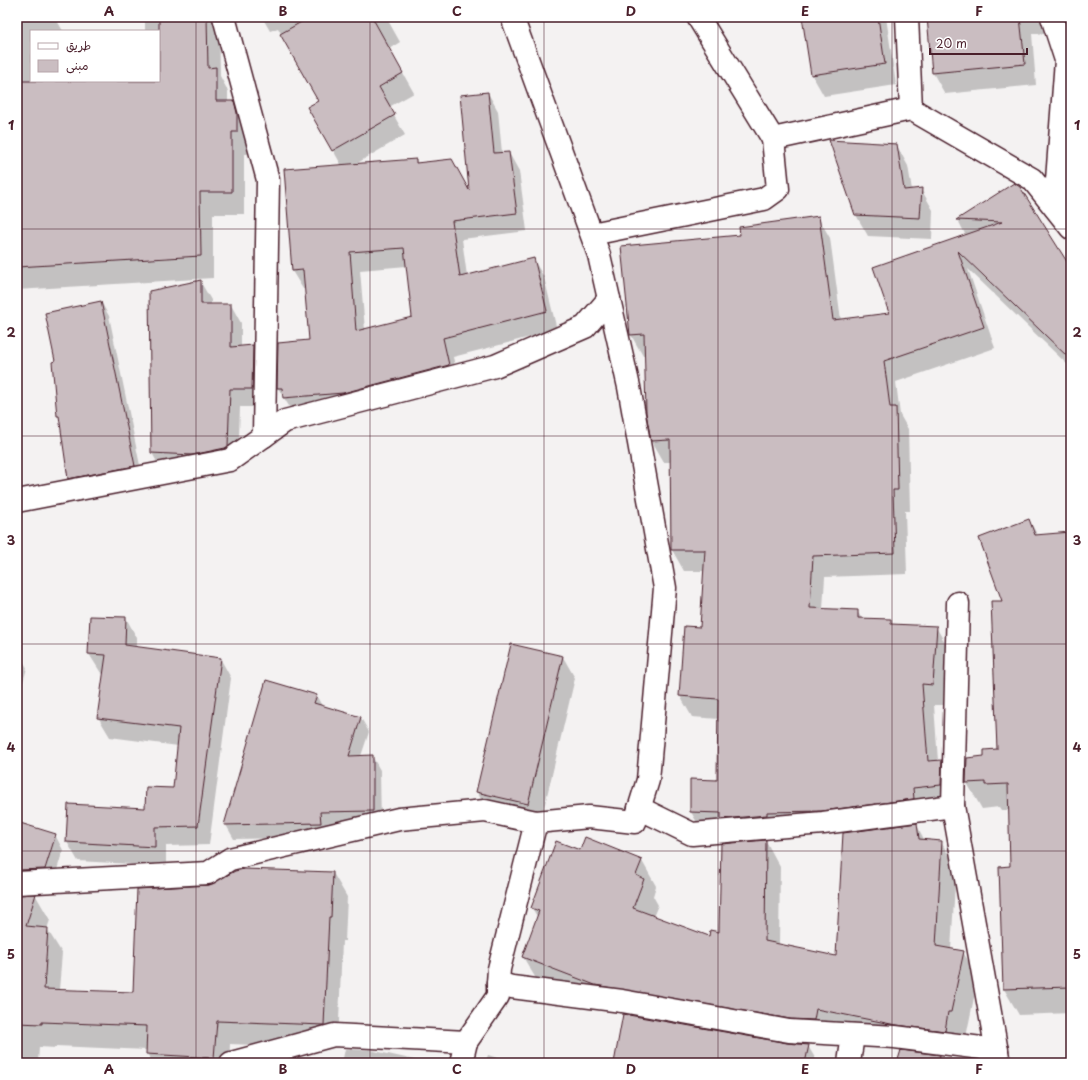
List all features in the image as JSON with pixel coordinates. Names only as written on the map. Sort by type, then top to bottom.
[{"type":"street","points":[[224,17],[268,180],[264,436]]},
{"type":"street","points":[[17,883],[208,873],[230,859],[399,819],[485,811],[536,822],[589,817],[635,822],[648,780],[664,588],[629,387],[599,255],[512,17]]},
{"type":"street","points":[[592,234],[764,199],[778,189],[773,139],[698,17]]},
{"type":"street","points":[[907,17],[911,109]]},
{"type":"street","points":[[1052,17],[1068,60],[1055,207]]},
{"type":"street","points":[[773,139],[911,109],[1032,179],[1071,228]]},
{"type":"street","points":[[17,501],[230,460],[285,422],[495,366],[585,327],[609,299]]},
{"type":"street","points":[[498,983],[512,988],[622,1001],[789,1032],[895,1037],[998,1057],[953,806],[958,603]]},
{"type":"street","points":[[639,808],[692,834],[823,823],[953,806]]},
{"type":"street","points":[[461,1063],[466,1042],[498,996],[498,968],[536,822]]},
{"type":"street","points":[[231,1063],[334,1035],[466,1042]]},
{"type":"street","points":[[849,1063],[853,1035]]},
{"type":"building","points":[[159,17],[207,17],[208,68],[216,67],[216,101],[234,101],[237,113],[237,132],[232,132],[232,192],[200,192],[201,256],[17,267],[17,81],[160,82]]},
{"type":"building","points":[[310,17],[372,17],[403,73],[379,87],[395,115],[332,151],[307,107],[318,101],[280,34]]},
{"type":"building","points":[[802,17],[878,17],[885,64],[811,75]]},
{"type":"building","points":[[927,17],[1020,17],[1025,64],[932,73]]},
{"type":"building","points":[[488,92],[494,153],[509,152],[517,213],[452,221],[460,277],[534,258],[547,311],[443,338],[449,365],[343,393],[283,398],[282,388],[277,388],[278,343],[309,340],[303,270],[292,271],[284,169],[416,159],[416,163],[452,159],[469,190],[460,95]],"holes":[[[404,248],[412,317],[356,331],[350,252]]]},
{"type":"building","points":[[829,140],[897,144],[904,190],[922,188],[920,218],[855,215]]},
{"type":"building","points":[[1014,183],[1020,187],[1071,268],[1071,360],[958,251],[984,327],[884,361],[890,407],[896,407],[898,490],[893,490],[895,553],[813,556],[810,608],[858,610],[858,618],[891,619],[891,624],[937,626],[933,685],[922,684],[928,761],[942,760],[941,785],[913,788],[914,799],[822,811],[767,812],[767,815],[721,819],[721,813],[690,812],[690,779],[717,780],[718,699],[679,696],[684,626],[700,627],[705,550],[671,550],[670,440],[651,441],[646,413],[644,334],[630,335],[621,246],[740,235],[739,227],[819,216],[833,320],[889,313],[873,267],[1002,222],[956,220]]},
{"type":"building","points":[[201,280],[201,304],[231,304],[231,347],[253,345],[252,389],[230,389],[228,446],[225,448],[192,455],[151,453],[149,291]]},
{"type":"building","points":[[101,301],[135,466],[68,479],[59,416],[57,416],[52,362],[55,361],[45,313]]},
{"type":"building","points":[[1029,519],[1035,535],[1071,532],[1071,987],[1003,989],[999,867],[1010,866],[1008,784],[985,785],[985,782],[966,783],[967,758],[984,756],[984,750],[997,749],[991,601],[1002,601],[979,538]]},
{"type":"building","points":[[90,616],[126,617],[125,645],[221,658],[198,826],[155,827],[155,847],[66,842],[68,804],[145,808],[146,787],[173,788],[179,728],[97,718],[106,655],[88,654]]},
{"type":"building","points":[[511,644],[563,656],[528,804],[476,792]]},
{"type":"building","points":[[266,680],[317,695],[314,703],[361,717],[349,756],[373,755],[373,811],[320,812],[321,823],[224,825]]},
{"type":"building","points":[[17,822],[56,834],[45,869],[17,870]]},
{"type":"building","points":[[917,823],[919,839],[942,841],[936,946],[964,951],[951,1012],[948,1012],[945,1031],[896,1025],[816,1009],[814,1020],[790,1019],[595,985],[522,957],[539,911],[531,908],[556,841],[580,850],[585,837],[642,860],[636,875],[644,879],[633,908],[709,936],[710,930],[719,932],[721,844],[766,840],[765,941],[836,956],[843,833]]},
{"type":"building","points":[[244,869],[333,872],[331,917],[329,917],[324,1025],[217,1021],[214,1058],[146,1054],[147,1026],[42,1022],[42,1024],[17,1023],[17,895],[36,894],[26,926],[48,928],[44,989],[133,992],[137,889],[209,885],[235,871]]},
{"type":"building","points":[[623,1014],[787,1043],[809,1045],[805,1063],[614,1063]]},
{"type":"building","points":[[901,1050],[940,1055],[939,1063],[897,1063]]}]
